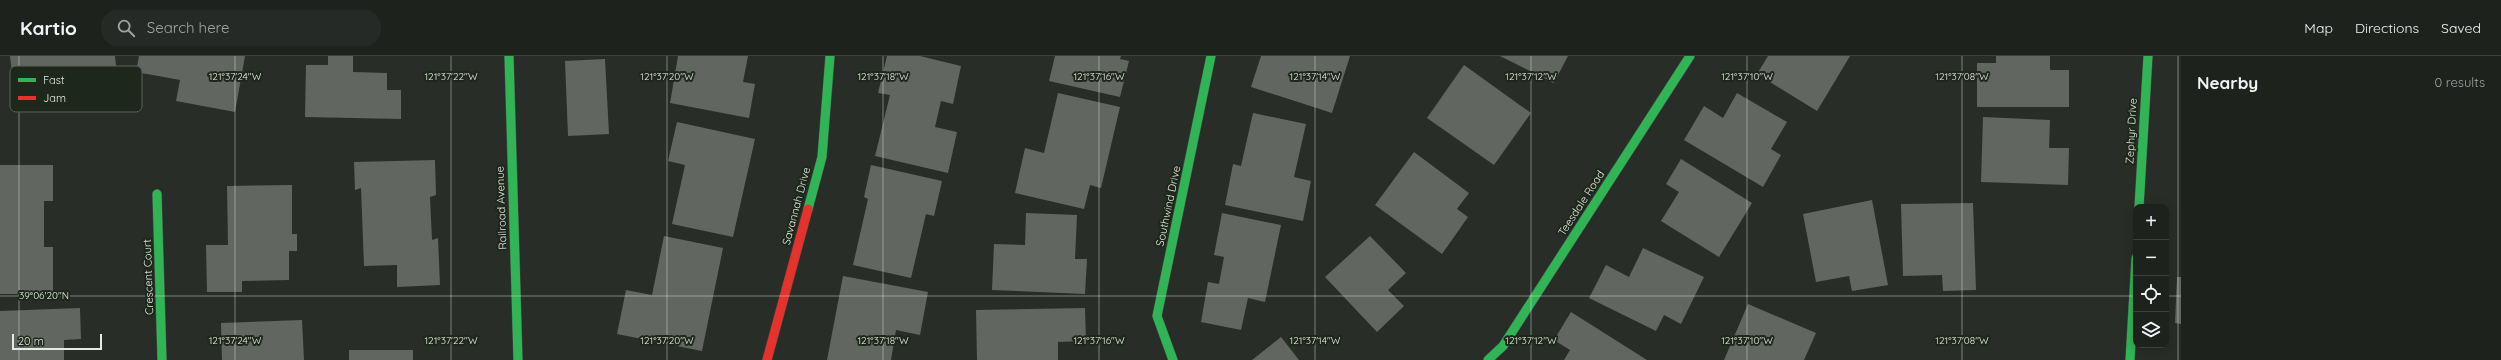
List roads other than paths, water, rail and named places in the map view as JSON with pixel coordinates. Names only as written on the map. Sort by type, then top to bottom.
[{"type":"street","name":"Railroad Avenue","points":[[509,56],[518,360]]},
{"type":"street","name":"Savannah Drive","points":[[767,360],[822,157],[830,56]]},
{"type":"street","name":"Southwind Drive","points":[[1173,360],[1157,316],[1212,56]]},
{"type":"street","name":"Teesdale Road","points":[[1488,360],[1503,346],[1690,56]]},
{"type":"street","name":"Zephyr Drive","points":[[2139,204],[2148,56]]},
{"type":"street","name":"Crescent Court","points":[[157,194],[162,360]]},
{"type":"street","points":[[2130,360],[2135,276]]}]
